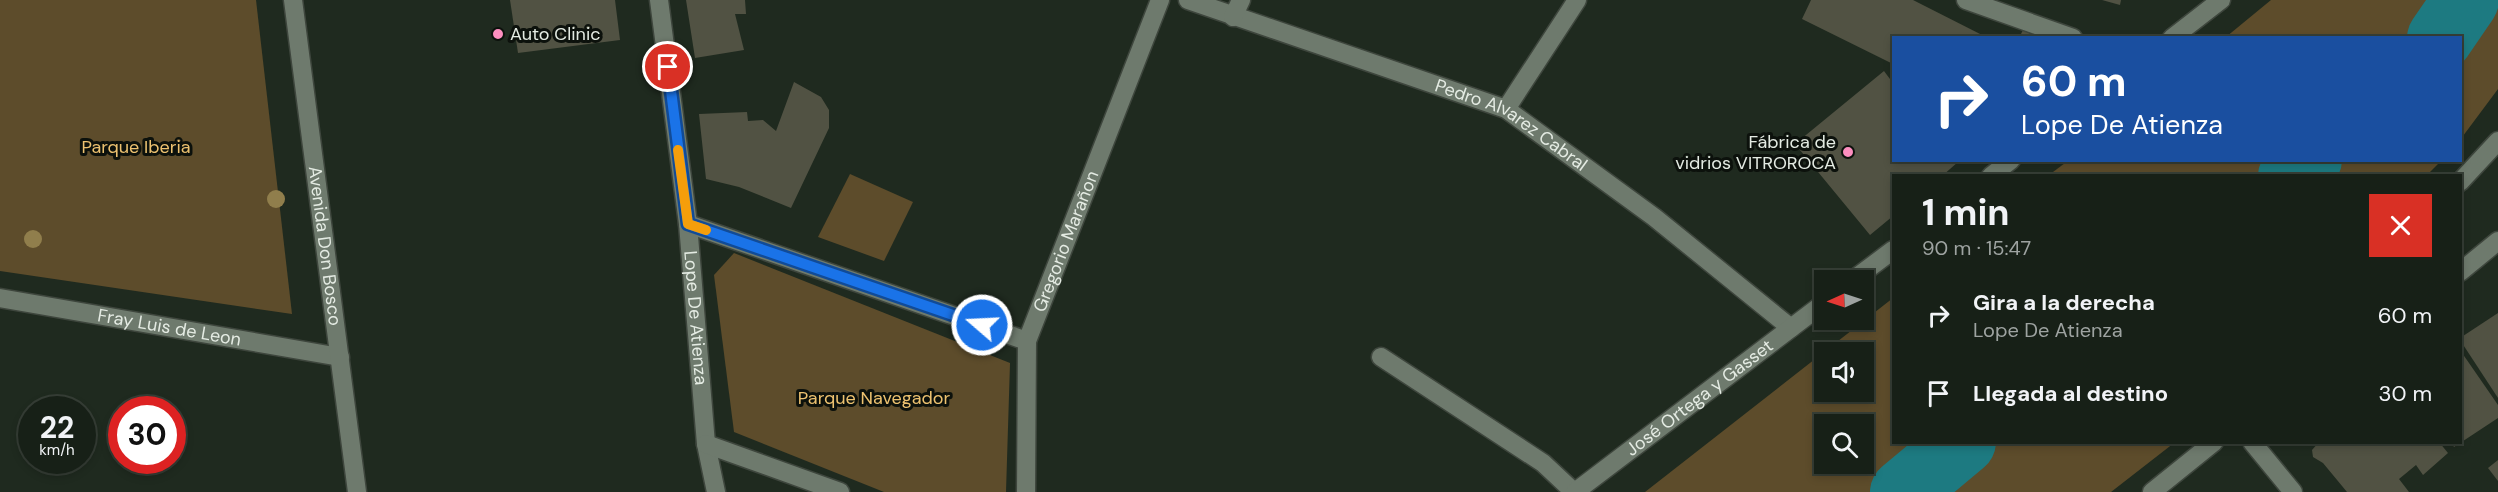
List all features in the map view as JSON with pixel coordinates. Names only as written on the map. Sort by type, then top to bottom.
[{"type":"street","name":"Avenida Don Bosco","points":[[293,0],[357,492]]},
{"type":"street","name":"Lope De Atienza","points":[[659,0],[688,224],[706,444],[716,492]]},
{"type":"street","name":"Gregorio Marañon","points":[[1026,492],[1027,341],[1160,0]]},
{"type":"street","name":"Pedro Alvarez Cabral","points":[[1188,0],[1506,109],[1654,217],[1791,328]]},
{"type":"street","points":[[1233,17],[1241,0]]},
{"type":"street","points":[[1506,109],[1577,0]]},
{"type":"street","points":[[1966,0],[2067,36]]},
{"type":"street","points":[[2175,36],[2221,0]]},
{"type":"street","points":[[2462,180],[2498,141]]},
{"type":"street","points":[[1994,174],[2008,162]]},
{"type":"street","points":[[688,224],[1027,341]]},
{"type":"street","points":[[2462,270],[2498,241]]},
{"type":"street","points":[[1866,270],[1892,251]]},
{"type":"street","name":"Fray Luis de Leon","points":[[0,298],[339,357]]},
{"type":"street","name":"José Ortega y Gasset","points":[[1575,492],[1814,311]]},
{"type":"street","points":[[1381,357],[1543,463],[1575,492]]},
{"type":"street","points":[[706,444],[840,492]]},
{"type":"street","points":[[2152,492],[2212,444]]},
{"type":"street","points":[[2254,444],[2293,492]]},
{"type":"green space","name":"Parque Iberia","points":[[0,0],[256,0],[292,314],[0,271]]},
{"type":"green space","points":[[2271,0],[2498,0],[2498,89],[2462,137],[2462,36],[2227,36]]},
{"type":"green space","points":[[2066,162],[2440,162],[2428,174],[2050,174]]},
{"type":"green space","points":[[850,174],[913,202],[884,261],[818,237]]},
{"type":"green space","name":"Parque Navegador","points":[[734,253],[1010,363],[1006,492],[884,492],[734,432],[714,275]]},
{"type":"green space","points":[[1892,299],[1892,444],[2173,444],[2111,492],[1645,492],[1814,360],[1814,402],[1874,402],[1874,342],[1837,342],[1852,330],[1874,330],[1874,313]]},
{"type":"building","points":[[510,0],[615,0],[620,40],[518,53]]},
{"type":"building","points":[[686,0],[745,0],[746,14],[735,14],[744,50],[695,58]]},
{"type":"building","points":[[1811,0],[1913,0],[1984,36],[1892,36],[1892,64],[1802,19]]},
{"type":"building","points":[[2102,0],[2121,0],[2120,5]]},
{"type":"building","points":[[2023,30],[2034,36],[2020,36]]},
{"type":"building","name":"Fábrica de vidrios VITROROCA","points":[[1884,71],[1892,82],[1892,162],[1958,162],[1944,174],[1892,174],[1892,217],[1870,235],[1795,144]]},
{"type":"building","points":[[794,82],[821,97],[829,110],[829,128],[791,208],[739,187],[706,179],[699,114],[747,112],[748,121],[763,120],[776,131]]},
{"type":"building","points":[[2498,313],[2498,398],[2462,343],[2462,337]]},
{"type":"building","points":[[2462,353],[2498,405],[2498,418],[2462,442]]},
{"type":"building","points":[[2317,444],[2441,444],[2448,453],[2423,475],[2416,465],[2399,479],[2409,492],[2347,492],[2323,463],[2313,457],[2312,450]]},
{"type":"building","points":[[2498,460],[2498,481],[2488,468]]},
{"type":"waterway","points":[[2441,36],[2466,0]]},
{"type":"waterway","points":[[2293,174],[2307,162]]},
{"type":"waterway","points":[[1903,492],[1961,444]]},
{"type":"slow traffic","points":[[678,150],[688,224],[706,230]]},
{"type":"place","name":"Auto Clinic","points":[[498,34]]},
{"type":"place","name":"Fábrica de vidrios VITROROCA","points":[[1848,152]]},
{"type":"route","points":[[668,67],[688,224],[982,325]]}]
